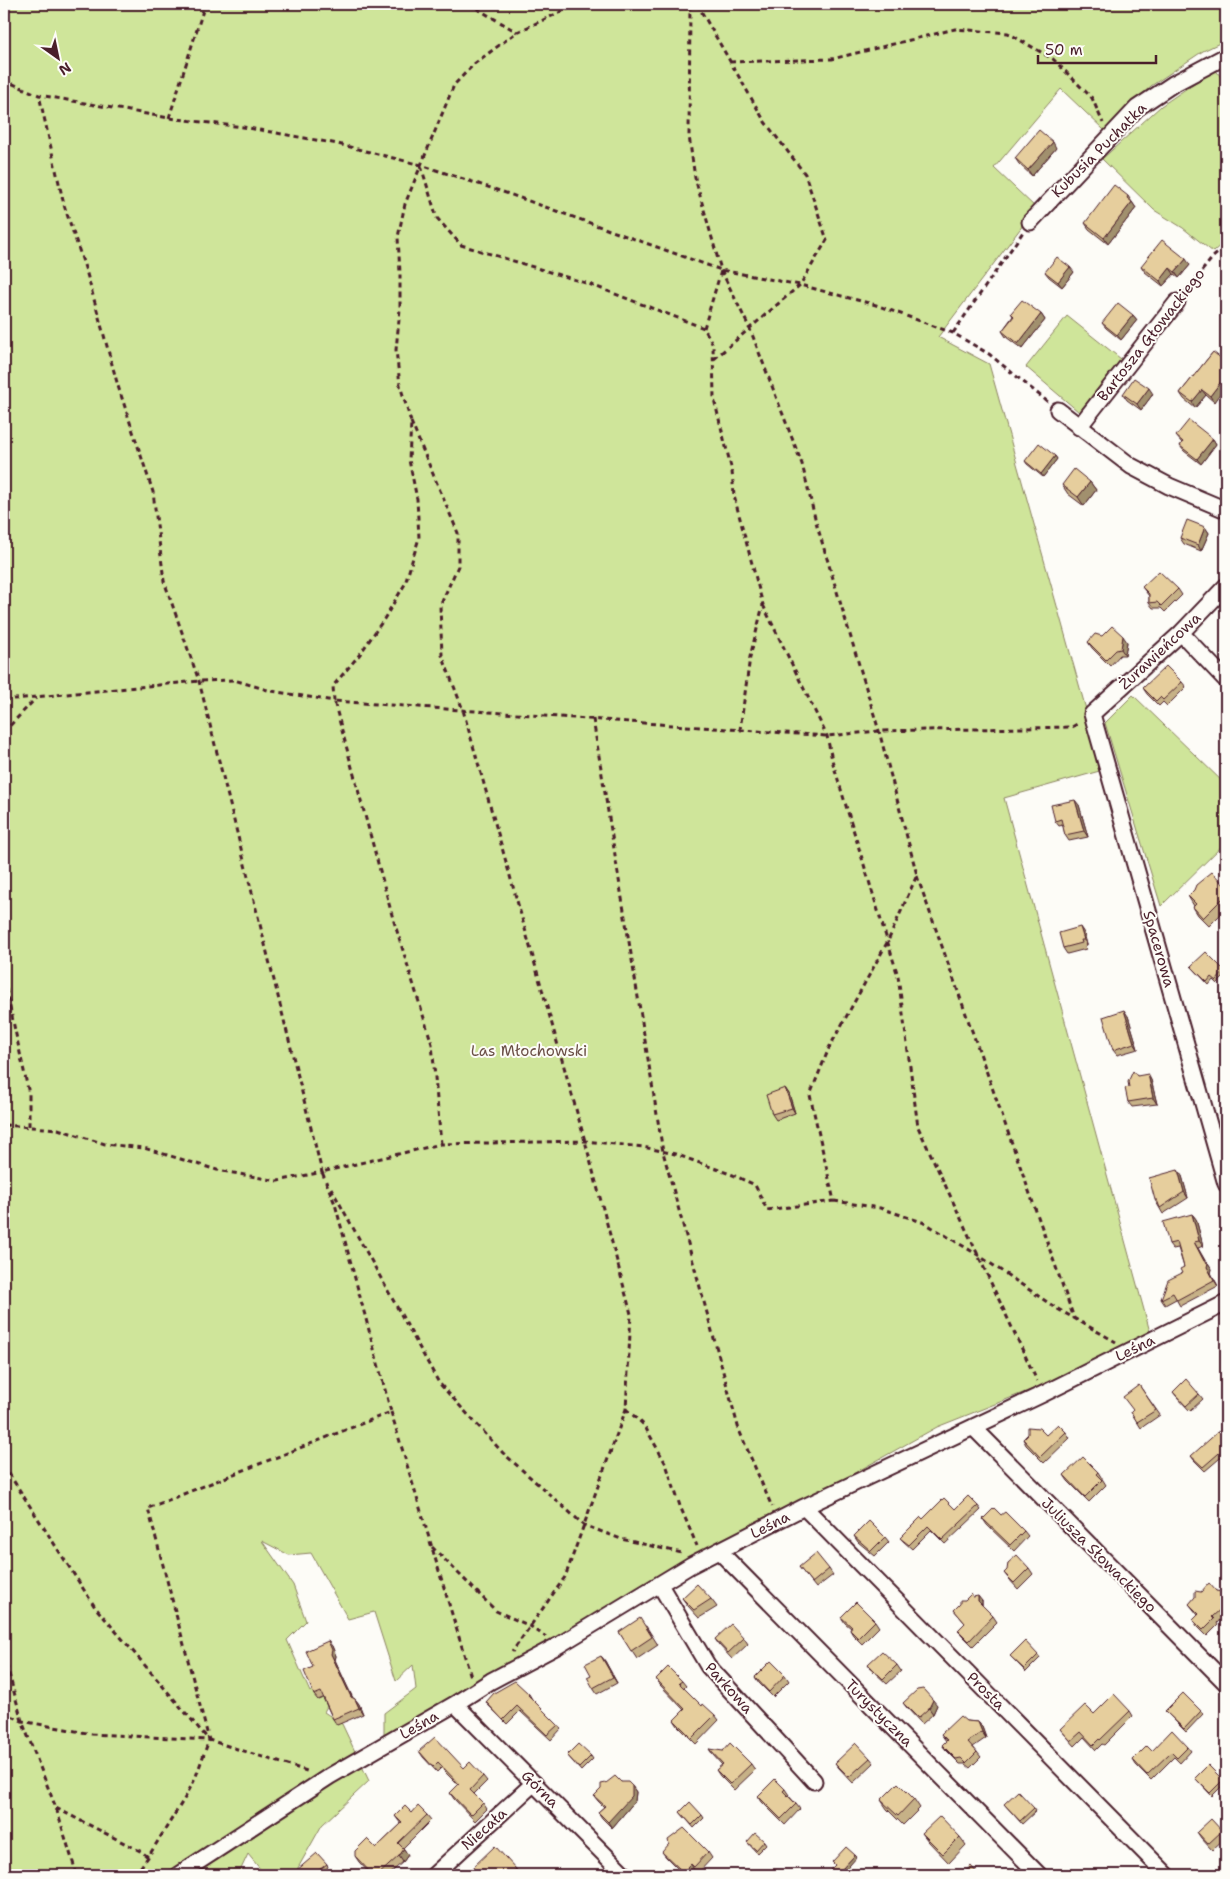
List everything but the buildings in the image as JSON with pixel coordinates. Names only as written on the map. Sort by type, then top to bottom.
[{"type":"street","name":"Kubusia Puchatka","points":[[1030,222],[1137,108],[1173,84],[1226,56]]},
{"type":"street","name":"Bartosza Głowackiego","points":[[1079,427],[1177,302]]},
{"type":"street","points":[[1058,410],[1131,466],[1169,486],[1225,506]]},
{"type":"street","name":"Żurawieńcowa","points":[[1092,714],[1181,633],[1226,586]]},
{"type":"street","points":[[1181,633],[1226,680]]},
{"type":"street","name":"Spacerowa","points":[[1092,714],[1226,1184]]},
{"type":"street","name":"Leśna","points":[[178,1875],[330,1776],[660,1585],[688,1559],[719,1551],[804,1507],[1043,1394],[1226,1303]]},
{"type":"street","name":"Juliusza Słowackiego","points":[[973,1427],[1226,1683]]},
{"type":"street","name":"Prosta","points":[[804,1507],[1167,1875]]},
{"type":"street","name":"Turystyczna","points":[[719,1551],[1039,1875]]},
{"type":"street","name":"Parkowa","points":[[660,1585],[708,1666],[814,1781]]},
{"type":"street","name":"Górna","points":[[455,1704],[625,1875]]},
{"type":"street","name":"Niecała","points":[[434,1875],[534,1783]]},
{"type":"path","points":[[169,118],[205,4]]},
{"type":"path","points":[[469,4],[518,32]]},
{"type":"path","points":[[508,1658],[565,1578],[626,1409],[631,1314],[585,1141],[463,710],[442,654],[440,606],[458,566],[458,533],[411,422],[400,384],[396,350],[400,309],[398,238],[405,204],[454,85],[474,64],[518,32],[578,4]]},
{"type":"path","points":[[690,4],[689,136],[695,178],[721,270],[750,328],[802,464],[816,522],[880,731],[917,874],[1074,1318]]},
{"type":"path","points":[[697,4],[764,122],[805,174],[827,240],[800,285],[713,360]]},
{"type":"path","points":[[730,62],[832,59],[956,29],[1008,33],[1053,59],[1092,98],[1109,137]]},
{"type":"path","points":[[4,80],[39,96],[169,118],[243,127],[338,144],[421,165],[509,194],[721,270],[800,285],[876,304],[953,333],[989,354],[1058,410]]},
{"type":"path","points":[[39,96],[64,205],[87,274],[118,386],[153,492],[164,582],[199,681],[322,1172],[335,1204],[391,1412],[475,1692]]},
{"type":"path","points":[[421,165],[437,218],[461,244],[589,284],[704,328],[713,345],[714,399],[732,471],[734,496],[763,605],[827,736],[832,760],[898,976],[918,1127],[1043,1394]]},
{"type":"path","points":[[953,333],[1030,222]]},
{"type":"path","name":"Bartosza Głowackiego","points":[[1177,302],[1213,258],[1226,246]]},
{"type":"path","points":[[704,328],[721,270]]},
{"type":"path","points":[[411,422],[409,460],[417,499],[419,538],[405,584],[379,626],[333,686],[334,701],[392,915],[432,1044],[441,1144]]},
{"type":"path","points":[[740,730],[750,657],[763,605]]},
{"type":"path","points":[[4,700],[199,681],[234,680],[271,691],[334,701],[827,736],[880,731],[1072,727],[1092,714]]},
{"type":"path","points":[[4,732],[36,697]]},
{"type":"path","points":[[592,720],[663,1152],[739,1430],[778,1521]]},
{"type":"path","points":[[834,1201],[810,1095],[829,1048],[888,941],[917,874]]},
{"type":"path","points":[[4,980],[29,1094],[30,1126]]},
{"type":"path","points":[[4,1125],[58,1129],[105,1144],[144,1148],[217,1170],[278,1181],[441,1144],[585,1141],[643,1147],[733,1175],[755,1185],[767,1210],[834,1201],[880,1208],[926,1223],[978,1255],[1056,1308],[1131,1350]]},
{"type":"path","points":[[322,1172],[439,1383],[503,1453],[584,1525],[621,1539],[688,1559],[702,1557],[680,1506],[666,1464],[644,1425],[626,1409]]},
{"type":"path","points":[[135,1875],[195,1780],[209,1740],[148,1508],[391,1412]]},
{"type":"path","points":[[4,1466],[95,1607],[209,1740]]},
{"type":"path","points":[[432,1547],[496,1611],[530,1626],[559,1645]]},
{"type":"path","points":[[4,1656],[22,1721],[56,1808],[77,1875]]},
{"type":"path","points":[[4,1712],[22,1721],[92,1734],[209,1740],[287,1766],[330,1776]]},
{"type":"path","points":[[56,1808],[142,1852],[148,1857]]},
{"type":"green space","name":"Las Młochowski","points":[[4,4],[1226,4],[1226,40],[1203,51],[1151,86],[1104,130],[1061,89],[994,168],[1036,208],[938,337],[989,364],[1103,770],[1004,798],[1150,1332],[1063,1377],[937,1427],[519,1658],[384,1740],[384,1713],[416,1689],[413,1665],[396,1681],[374,1612],[348,1619],[311,1553],[289,1555],[262,1541],[293,1585],[306,1621],[287,1640],[310,1692],[320,1684],[332,1696],[324,1712],[342,1724],[369,1781],[322,1825],[294,1875],[265,1875],[248,1854],[241,1869],[246,1875],[4,1875]]},
{"type":"green space","points":[[1215,69],[1226,84],[1226,240],[1213,252],[1183,228],[1154,210],[1102,159],[1161,106]]},
{"type":"green space","points":[[1067,316],[1121,359],[1079,412],[1026,367]]},
{"type":"green space","points":[[1133,695],[1226,785],[1226,842],[1161,906],[1105,723]]}]
